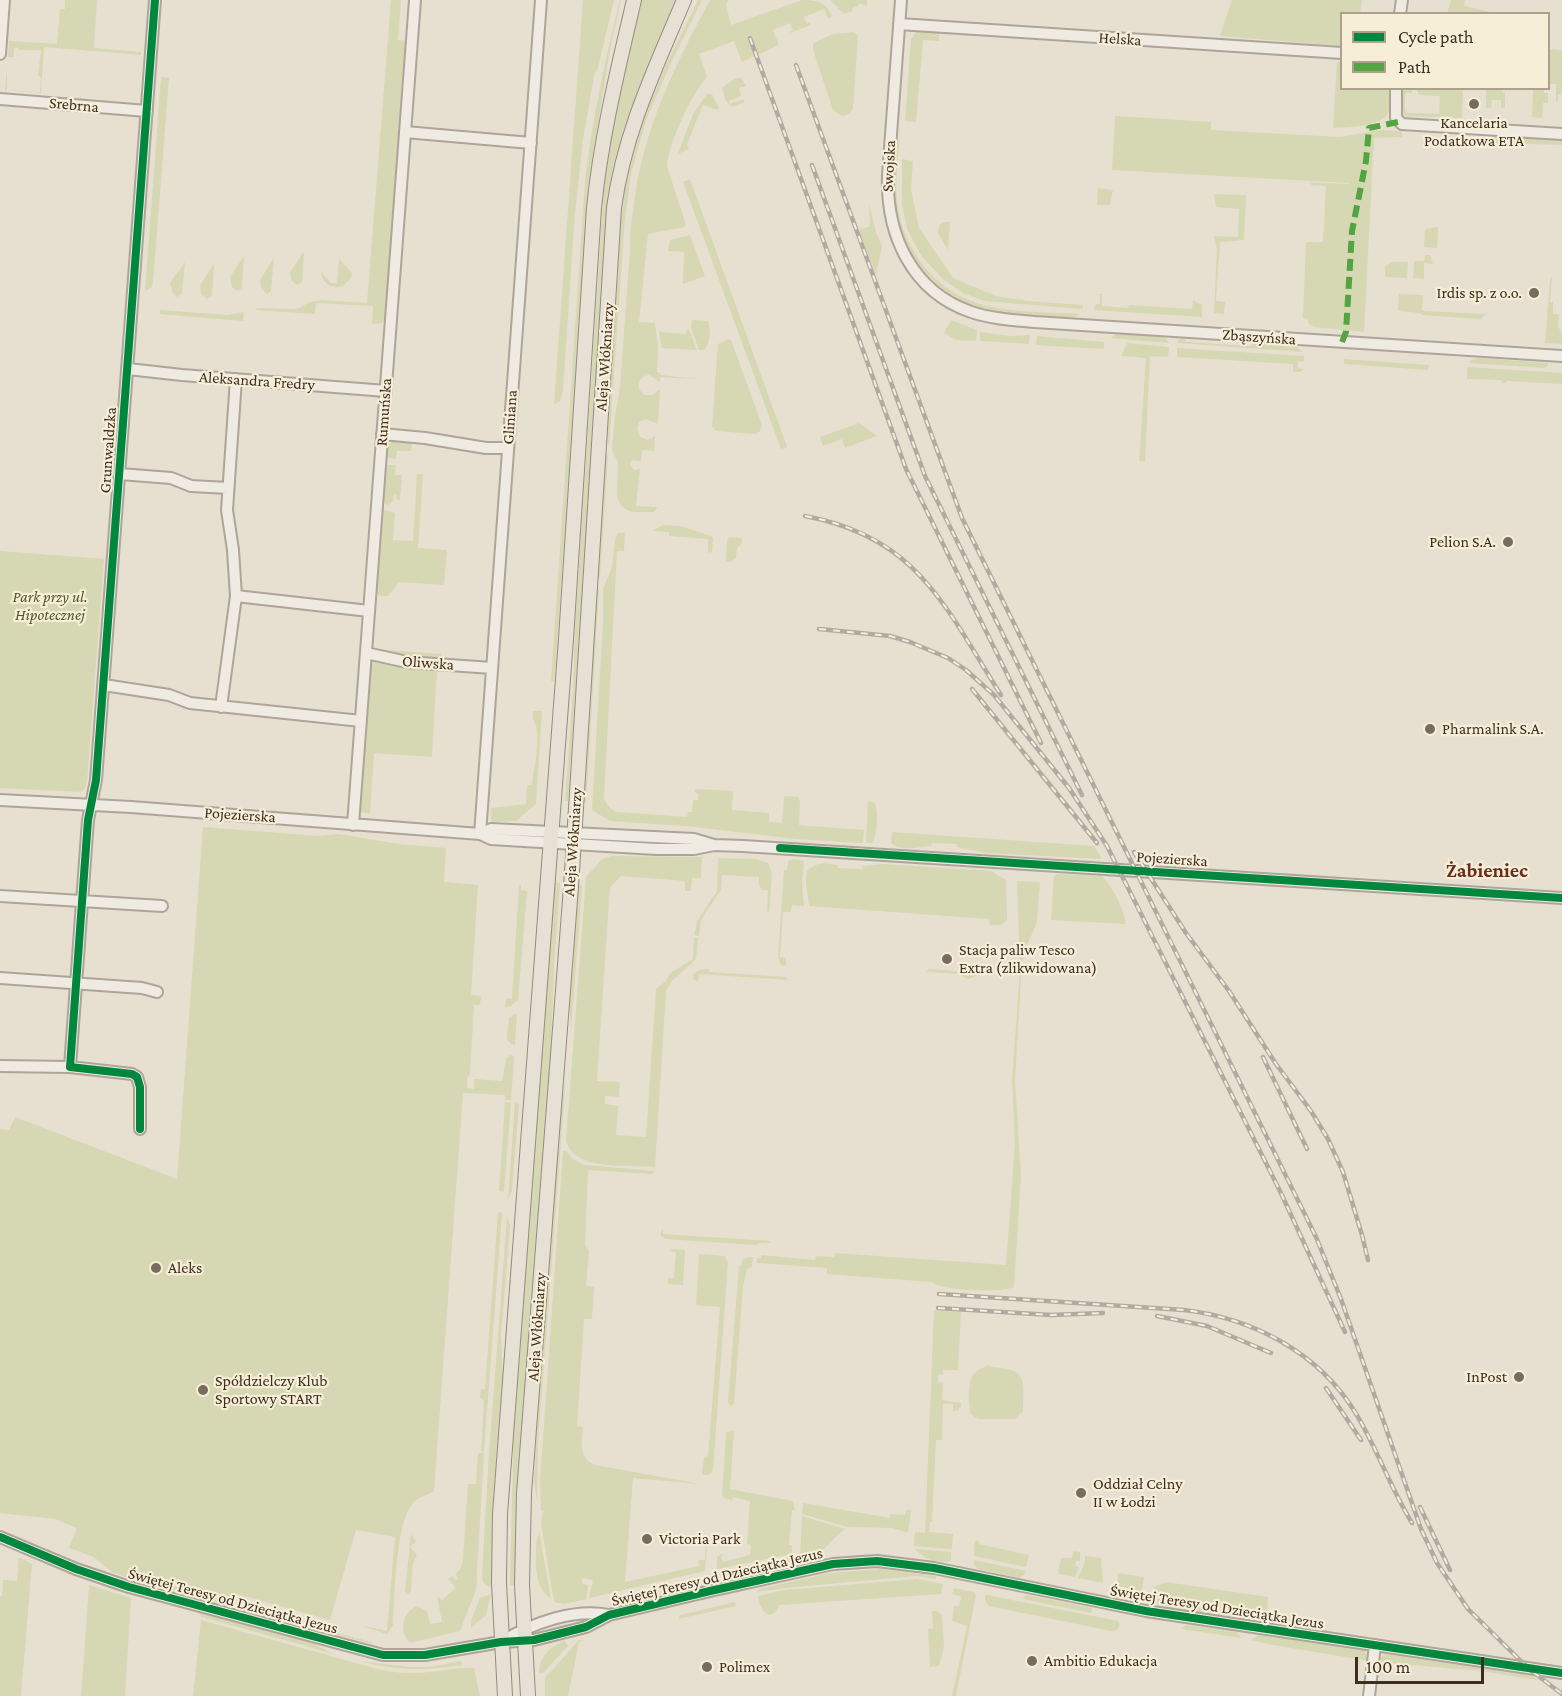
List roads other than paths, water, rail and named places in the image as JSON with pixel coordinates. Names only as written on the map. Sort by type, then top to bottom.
[{"type":"main road","name":"Aleja Włókniarzy","points":[[505,1696],[499,1583],[502,1491],[597,179],[606,118],[634,0]]},
{"type":"main road","name":"Aleja Włókniarzy","points":[[528,1696],[522,1561],[524,1493],[573,838],[615,201],[623,156],[632,125],[684,0]]},
{"type":"street","points":[[0,54],[4,0]]},
{"type":"street","name":"Grunwaldzka","points":[[70,1067],[88,820],[96,783],[104,685],[155,0]]},
{"type":"street","name":"Rumuńska","points":[[353,825],[415,0]]},
{"type":"street","name":"Gliniana","points":[[480,834],[541,0]]},
{"type":"street","name":"Swojska","points":[[901,0],[888,175],[891,222],[900,247],[914,269],[931,289],[957,306]]},
{"type":"street","name":"Helska","points":[[899,24],[1340,53]]},
{"type":"street","points":[[1396,90],[1396,118],[1398,122],[1406,125],[1562,134]]},
{"type":"street","name":"Srebrna","points":[[0,99],[147,111]]},
{"type":"street","points":[[405,132],[531,143]]},
{"type":"street","name":"Zbąszyńska","points":[[957,306],[985,316],[1035,322],[1562,356]]},
{"type":"street","name":"Aleksandra Fredry","points":[[128,369],[386,391]]},
{"type":"street","points":[[221,707],[236,596],[233,550],[228,521],[228,488],[236,380]]},
{"type":"street","points":[[382,434],[486,448],[508,448]]},
{"type":"street","name":"Grunwaldzka","points":[[120,474],[171,478],[191,486],[228,488]]},
{"type":"street","points":[[236,596],[369,611]]},
{"type":"street","name":"Oliwska","points":[[366,653],[407,662],[492,668]]},
{"type":"street","points":[[104,685],[169,695],[190,703],[360,721]]},
{"type":"street","name":"Pojezierska","points":[[0,800],[480,834],[491,829],[551,837],[694,849],[714,845],[1562,898]]},
{"type":"street","points":[[0,896],[162,906]]},
{"type":"street","points":[[0,978],[76,982],[142,988],[157,992]]},
{"type":"street","points":[[0,1066],[70,1067],[132,1074],[137,1077],[140,1087],[140,1129]]},
{"type":"street","name":"Świętej Teresy od Dzieciątka Jezus","points":[[0,1537],[76,1569],[129,1587],[377,1654],[406,1656],[425,1654],[501,1642],[524,1635],[586,1627],[609,1615],[705,1592],[819,1567],[877,1562],[951,1571],[1121,1606],[1562,1673]]},
{"type":"street","points":[[1369,1696],[1375,1645]]},
{"type":"railway","points":[[750,38],[906,469],[1041,743]]},
{"type":"railway","points":[[796,65],[962,518],[1316,1237],[1341,1299],[1421,1529],[1437,1563],[1468,1609],[1528,1668],[1562,1694]]},
{"type":"railway","points":[[812,165],[925,476],[1082,795]]},
{"type":"railway","points":[[805,516],[844,526],[875,540],[902,559],[924,580],[944,605],[1001,695]]},
{"type":"railway","points":[[819,629],[890,636],[948,658],[966,670],[994,695],[1069,788],[1107,846],[1280,1191],[1345,1332]]},
{"type":"railway","points":[[972,689],[1097,843]]},
{"type":"railway","points":[[1134,852],[1186,933],[1229,991],[1328,1139],[1343,1172],[1368,1260]]},
{"type":"railway","points":[[1263,1057],[1307,1149]]},
{"type":"railway","points":[[939,1294],[1184,1310],[1209,1314],[1258,1330],[1303,1355],[1340,1391],[1363,1426],[1412,1523]]},
{"type":"railway","points":[[938,1308],[1051,1315],[1103,1313]]},
{"type":"railway","points":[[1157,1316],[1207,1326],[1271,1353]]},
{"type":"railway","points":[[1326,1388],[1361,1440]]},
{"type":"railway","points":[[1420,1507],[1450,1570]]},
{"type":"place","name":"Kancelaria Podatkowa ETA","points":[[1474,104]]},
{"type":"place","name":"Irdis sp. z o.o.","points":[[1534,293]]},
{"type":"place","name":"Pelion S.A.","points":[[1508,542]]},
{"type":"place","name":"Pharmalink S.A.","points":[[1430,729]]},
{"type":"place","name":"Stacja paliw Tesco Extra (zlikwidowana)","points":[[947,959]]},
{"type":"place","name":"Aleks","points":[[156,1268]]},
{"type":"place","name":"InPost","points":[[1519,1377]]},
{"type":"place","name":"Spółdzielczy Klub Sportowy START","points":[[203,1390]]},
{"type":"place","name":"Oddział Celny II w Łodzi","points":[[1081,1493]]},
{"type":"place","name":"Victoria Park","points":[[647,1539]]},
{"type":"place","name":"Ambitio Edukacja","points":[[1032,1661]]},
{"type":"place","name":"Polimex","points":[[707,1667]]},
{"type":"district","name":"Żabieniec","points":[[1487,871]]},
{"type":"park label","name":"Park przy ul. Hipotecznej","points":[[50,606]]}]
